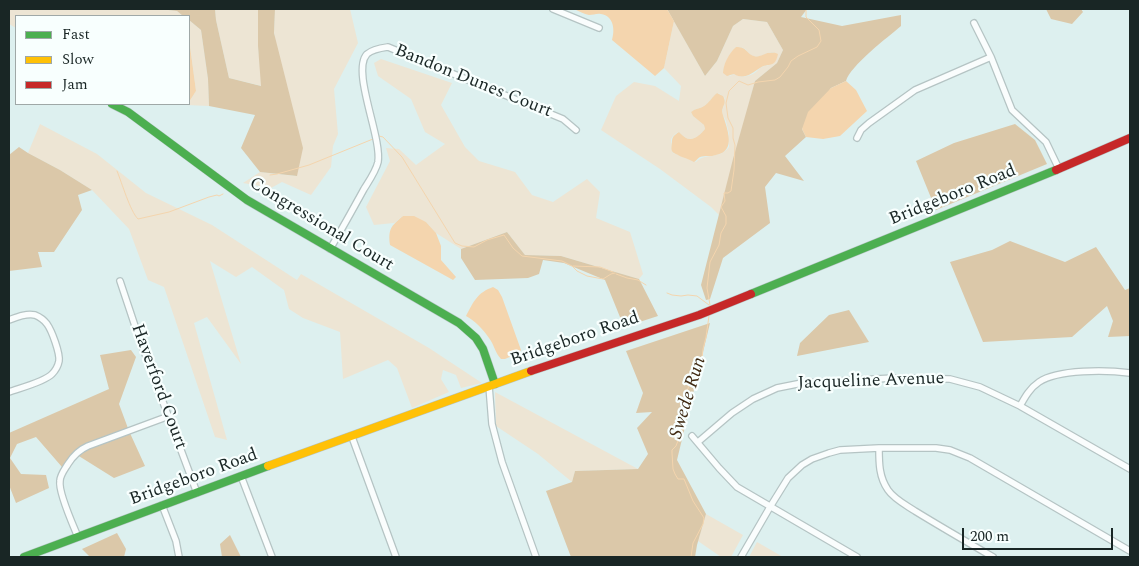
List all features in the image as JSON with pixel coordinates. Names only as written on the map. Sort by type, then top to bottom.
[{"type":"main road","name":"Congressional Court","points":[[114,105],[128,112],[247,200],[459,323],[476,338],[483,349],[492,385]]},
{"type":"main road","name":"Bridgeboro Road","points":[[24,557],[492,385],[699,314],[1059,169],[1130,138]]},
{"type":"street","points":[[553,9],[599,28]]},
{"type":"street","points":[[974,23],[1012,110],[1046,142],[1059,169]]},
{"type":"street","name":"Bandon Dunes Court","points":[[330,248],[378,162],[377,145],[363,81],[362,66],[367,55],[377,48],[388,47],[563,119],[576,130]]},
{"type":"street","points":[[857,138],[861,130],[868,123],[915,90],[990,57]]},
{"type":"street","name":"Haverford Court","points":[[120,281],[138,335],[197,493]]},
{"type":"street","points":[[9,320],[28,315],[41,318],[50,328],[59,358],[55,371],[48,377],[9,392]]},
{"type":"street","points":[[1020,406],[1033,387],[1050,376],[1102,371],[1130,373]]},
{"type":"street","name":"Jacqueline Avenue","points":[[698,442],[732,413],[753,399],[777,388],[802,383],[894,378],[950,379],[980,387],[1020,406],[1130,469]]},
{"type":"street","points":[[492,385],[492,424],[502,462],[536,557]]},
{"type":"street","points":[[78,537],[60,486],[61,476],[72,457],[88,446],[169,416]]},
{"type":"street","points":[[692,436],[737,487],[857,557]]},
{"type":"street","points":[[352,437],[396,557]]},
{"type":"street","points":[[879,448],[880,471],[889,492],[921,515],[993,557]]},
{"type":"street","points":[[741,557],[788,478],[802,466],[812,459],[840,450],[879,448],[936,448],[950,450],[970,458],[1129,549]]},
{"type":"street","points":[[241,476],[272,557]]},
{"type":"street","points":[[162,505],[176,541],[179,557]]},
{"type":"shaded area","points":[[9,9],[159,9],[177,11],[182,15],[15,15],[15,27],[9,24]]},
{"type":"shaded area","points":[[159,9],[215,9],[229,78],[261,86],[258,9],[275,9],[274,33],[303,148],[297,176],[260,172],[241,148],[255,115],[209,106],[208,79],[201,30],[190,21],[190,15],[182,15],[177,11]]},
{"type":"shaded area","points":[[215,9],[258,9],[258,46],[262,86],[229,78]]},
{"type":"shaded area","points":[[275,9],[350,9],[358,43],[334,89],[338,134],[333,146],[331,167],[311,195],[282,182],[271,188],[243,183],[260,172],[296,176],[274,32]]},
{"type":"shaded area","points":[[574,9],[667,9],[674,21],[664,68],[655,76],[612,40],[611,20],[605,15],[589,15]]},
{"type":"shaded area","points":[[667,9],[807,9],[801,17],[842,26],[901,15],[901,26],[854,68],[846,81],[831,88],[802,129],[806,137],[785,156],[804,181],[776,173],[765,187],[770,223],[723,258],[710,299],[706,300],[701,285],[755,81],[777,63],[783,50],[767,22],[743,19],[733,26],[717,61],[705,76]]},
{"type":"shaded area","points":[[1046,9],[1081,9],[1083,12],[1072,24],[1051,19]]},
{"type":"shaded area","points":[[743,19],[767,22],[783,50],[777,63],[755,81],[719,215],[660,169],[601,130],[616,96],[634,82],[655,86],[679,101],[681,86],[664,68],[674,21],[705,76],[717,61],[733,26]],"holes":[[[736,47],[745,49],[755,57],[773,52],[777,56],[773,63],[761,67],[751,75],[742,76],[734,74],[730,76],[723,72],[723,70],[728,58]],[[717,93],[725,99],[722,113],[729,134],[729,147],[717,155],[704,157],[696,162],[673,153],[671,139],[675,134],[679,132],[686,138],[691,139],[705,129],[704,125],[691,112],[706,105]]]},
{"type":"shaded area","points":[[190,21],[201,30],[208,79],[209,106],[186,105],[190,105],[190,100],[196,91],[190,46]]},
{"type":"shaded area","points":[[190,46],[196,91],[190,100]]},
{"type":"shaded area","points":[[736,47],[743,48],[751,55],[757,57],[767,53],[778,54],[777,59],[775,62],[763,66],[747,76],[734,74],[727,76],[723,73],[724,66]]},
{"type":"shaded area","points":[[381,59],[452,83],[441,105],[465,147],[479,161],[515,172],[532,195],[553,202],[587,179],[600,192],[596,218],[630,232],[643,274],[639,279],[561,256],[525,255],[507,232],[461,249],[436,233],[426,222],[403,216],[394,223],[374,225],[366,207],[390,161],[386,148],[399,149],[416,165],[445,144],[425,132],[411,99],[378,76],[374,63]]},
{"type":"shaded area","points":[[846,81],[856,90],[867,111],[840,136],[823,139],[806,137],[802,129],[808,112],[831,88]]},
{"type":"shaded area","points":[[717,93],[723,96],[724,99],[722,112],[729,139],[727,149],[714,156],[700,157],[694,162],[674,153],[671,146],[672,139],[676,134],[679,132],[686,138],[691,139],[705,129],[704,125],[691,112],[706,105]]},
{"type":"shaded area","points":[[40,124],[97,154],[146,193],[212,225],[297,280],[301,274],[429,348],[482,383],[461,388],[456,375],[443,370],[441,379],[449,392],[412,408],[397,368],[388,360],[343,379],[340,332],[303,318],[289,309],[284,290],[252,267],[236,277],[210,261],[241,364],[207,317],[194,323],[227,440],[215,437],[164,287],[148,280],[129,229],[92,190],[28,153]]},
{"type":"shaded area","points":[[1015,124],[1035,140],[1047,164],[936,210],[916,161],[954,143]]},
{"type":"shaded area","points":[[19,147],[92,190],[78,195],[82,210],[54,252],[38,252],[42,267],[9,271],[9,155]]},
{"type":"shaded area","points":[[403,216],[414,216],[426,222],[436,233],[441,246],[441,260],[456,277],[453,280],[390,245],[391,228]]},
{"type":"shaded area","points":[[507,232],[525,255],[561,256],[639,279],[658,316],[624,327],[605,280],[564,263],[543,260],[539,274],[528,278],[475,280],[461,258],[461,249]]},
{"type":"shaded area","points":[[1010,241],[1065,262],[1096,247],[1125,290],[1130,288],[1130,336],[1108,337],[1113,321],[1107,306],[1072,337],[983,342],[950,262],[992,250]]},
{"type":"shaded area","points":[[493,287],[498,290],[502,297],[521,350],[519,353],[505,359],[499,357],[491,340],[473,320],[466,316],[480,295]]},
{"type":"shaded area","points":[[849,310],[869,342],[797,356],[800,343],[829,315]]},
{"type":"shaded area","points":[[710,323],[677,460],[706,514],[695,557],[571,557],[546,491],[572,482],[575,471],[638,469],[648,454],[637,428],[652,412],[636,413],[643,393],[626,351]]},
{"type":"shaded area","points":[[131,350],[136,357],[119,404],[145,466],[114,478],[74,453],[62,467],[36,437],[17,444],[10,458],[21,474],[46,475],[49,488],[16,503],[9,485],[9,433],[109,389],[100,355]]},
{"type":"shaded area","points":[[495,392],[638,469],[575,471],[572,482],[538,454],[496,426]]},
{"type":"shaded area","points":[[706,514],[743,535],[731,557],[721,557],[698,541]]},
{"type":"shaded area","points":[[117,533],[126,549],[124,557],[90,557],[82,549]]},
{"type":"shaded area","points":[[230,535],[241,557],[222,557],[220,544]]},
{"type":"shaded area","points":[[757,542],[783,557],[749,557]]},
{"type":"waterway","name":"Swede Run","points":[[710,305],[707,288],[710,262],[719,245],[721,233],[726,224],[726,216],[721,207],[725,201],[724,193],[731,191],[734,170],[735,145],[733,128],[728,118],[726,103],[729,91],[739,81],[748,85],[775,80],[780,77],[791,61],[817,47],[821,41],[819,30],[806,17],[806,9]]},
{"type":"waterway","points":[[379,136],[383,137],[402,157],[455,243],[474,247],[487,240],[504,235],[513,248],[522,256],[562,261],[587,276],[603,279],[615,273]]},
{"type":"waterway","points":[[270,175],[309,165],[373,139]]},
{"type":"waterway","points":[[117,171],[129,203],[138,219],[169,212],[209,197],[223,194]]},
{"type":"waterway","points":[[573,266],[600,267],[613,272]]},
{"type":"waterway","points":[[616,274],[638,280],[646,285]]},
{"type":"waterway","points":[[667,293],[681,296],[697,296],[709,305]]},
{"type":"waterway","name":"Swede Run","points":[[691,557],[693,543],[703,524],[704,518],[693,501],[684,479],[678,479],[675,474],[672,450],[676,446],[682,430],[687,391],[702,358],[709,316]]},
{"type":"traffic: fast","points":[[114,105],[128,112],[247,200],[459,323],[476,338],[483,349],[495,384]]},
{"type":"traffic: fast","points":[[751,294],[1056,170]]},
{"type":"traffic: fast","points":[[24,557],[268,466]]},
{"type":"traffic: slow","points":[[268,466],[531,371]]},
{"type":"traffic: jam","points":[[1056,170],[1130,138]]},
{"type":"traffic: jam","points":[[531,371],[699,315],[751,294]]}]
